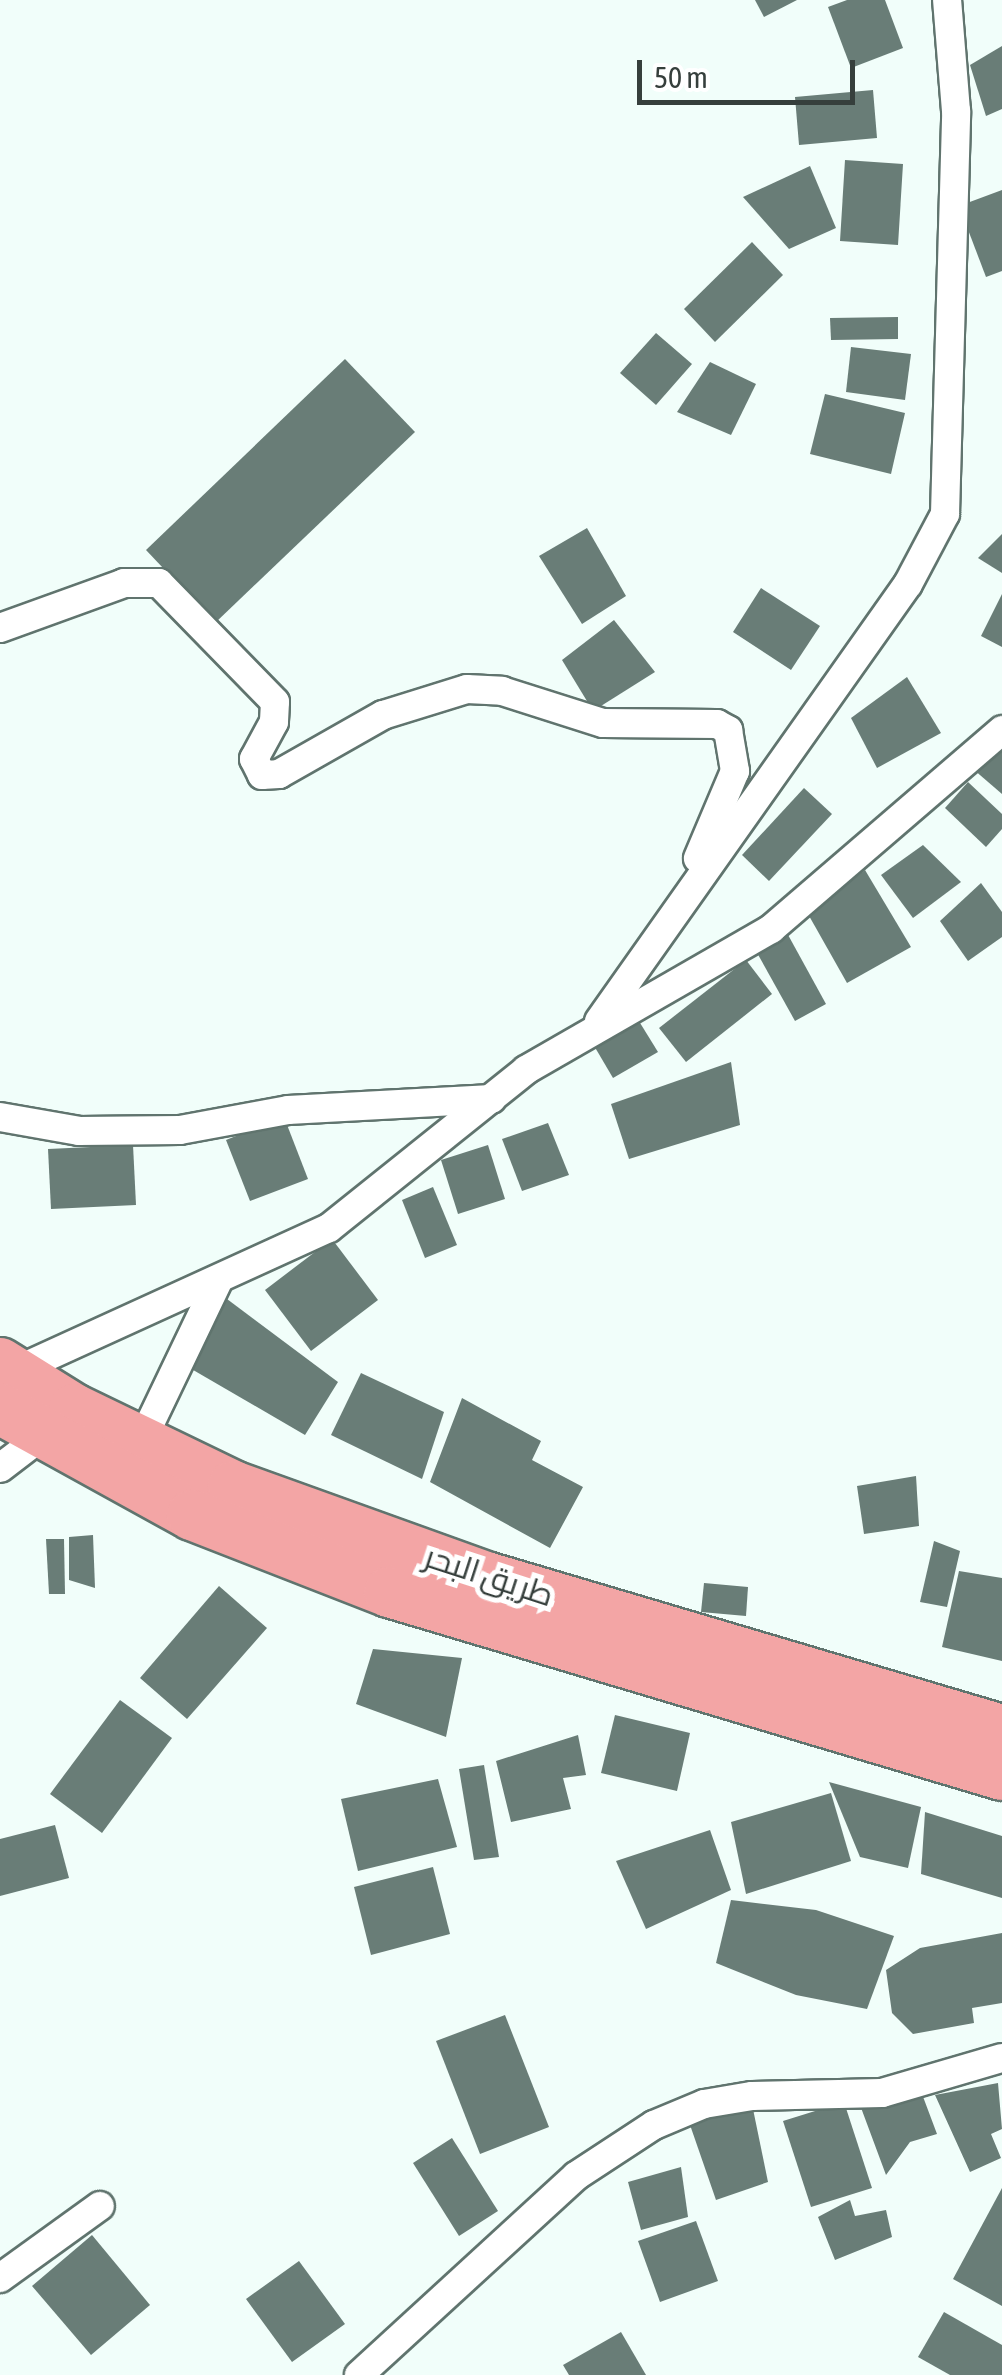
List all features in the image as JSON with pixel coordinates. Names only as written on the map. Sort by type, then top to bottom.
[{"type":"highway","name":"طريق البحر","points":[[4,1381],[42,1436],[192,1516],[389,1592],[1002,1775]]},
{"type":"highway","name":"طريق البحر","points":[[4,1381],[233,1486],[486,1578],[1002,1730]]},
{"type":"street","points":[[598,1022],[681,896],[908,584],[945,514],[956,130],[946,0]]},
{"type":"street","points":[[0,628],[124,583],[159,583],[274,702],[274,722],[254,759],[262,775],[280,774],[383,715],[467,689],[502,691],[604,723],[718,724],[728,730],[735,771],[681,896]]},
{"type":"street","points":[[4,1381],[329,1228],[492,1099],[598,1022],[771,929],[1002,730]]},
{"type":"street","points":[[0,1116],[79,1131],[180,1130],[288,1110],[492,1099]]},
{"type":"street","points":[[141,1442],[219,1278]]},
{"type":"street","points":[[0,1468],[42,1436]]},
{"type":"street","points":[[359,2375],[576,2176],[654,2125],[704,2104],[752,2096],[882,2093],[1002,2058]]},
{"type":"street","points":[[0,2278],[100,2206]]},
{"type":"building","points":[[755,0],[797,0],[764,17]]},
{"type":"building","points":[[847,0],[885,0],[903,48],[851,68],[828,7]]},
{"type":"building","points":[[1002,46],[1002,109],[986,116],[970,65]]},
{"type":"building","points":[[873,90],[877,138],[799,145],[795,97]]},
{"type":"building","points":[[845,160],[903,164],[898,245],[840,241]]},
{"type":"building","points":[[810,166],[836,228],[789,249],[743,197]]},
{"type":"building","points":[[1002,190],[1002,271],[986,277],[959,206]]},
{"type":"building","points":[[752,242],[783,275],[715,342],[684,309]]},
{"type":"building","points":[[898,317],[898,339],[831,340],[830,318]]},
{"type":"building","points":[[656,333],[692,364],[656,405],[620,373]]},
{"type":"building","points":[[851,347],[911,354],[905,400],[846,392]]},
{"type":"building","points":[[345,359],[415,432],[215,623],[146,550]]},
{"type":"building","points":[[710,362],[756,384],[731,435],[677,412]]},
{"type":"building","points":[[825,394],[905,413],[891,474],[810,454]]},
{"type":"building","points":[[587,528],[626,596],[582,624],[539,556]]},
{"type":"building","points":[[1002,534],[1002,573],[978,558]]},
{"type":"building","points":[[761,588],[820,626],[791,670],[733,632]]},
{"type":"building","points":[[1002,594],[1002,647],[981,636]]},
{"type":"building","points":[[614,620],[655,672],[593,711],[562,660]]},
{"type":"building","points":[[907,677],[941,733],[877,768],[851,718]]},
{"type":"building","points":[[1002,744],[1002,794],[973,769]]},
{"type":"building","points":[[968,782],[1002,814],[1002,829],[986,847],[945,808]]},
{"type":"building","points":[[804,788],[832,814],[769,881],[742,855]]},
{"type":"building","points":[[923,845],[961,882],[913,918],[881,875]]},
{"type":"building","points":[[865,870],[911,947],[847,983],[808,914]]},
{"type":"building","points":[[981,883],[1002,912],[1002,937],[968,961],[940,921]]},
{"type":"building","points":[[787,933],[826,1004],[795,1021],[756,951]]},
{"type":"building","points":[[746,960],[772,994],[686,1062],[659,1028]]},
{"type":"building","points":[[637,1018],[658,1052],[613,1078],[593,1044]]},
{"type":"building","points":[[731,1062],[740,1125],[629,1159],[611,1104]]},
{"type":"building","points":[[284,1117],[308,1179],[250,1201],[226,1140]]},
{"type":"building","points":[[548,1123],[569,1175],[522,1191],[502,1139]]},
{"type":"building","points":[[133,1145],[136,1205],[51,1209],[48,1149]]},
{"type":"building","points":[[488,1145],[505,1199],[458,1214],[441,1160]]},
{"type":"building","points":[[433,1187],[457,1245],[425,1258],[402,1200]]},
{"type":"building","points":[[332,1239],[378,1300],[311,1351],[265,1290]]},
{"type":"building","points":[[227,1299],[338,1382],[305,1435],[188,1367]]},
{"type":"building","points":[[361,1373],[444,1412],[422,1479],[331,1435]]},
{"type":"building","points":[[462,1398],[541,1441],[532,1460],[583,1487],[550,1548],[430,1482]]},
{"type":"building","points":[[916,1476],[919,1526],[864,1534],[857,1486]]},
{"type":"building","points":[[93,1535],[95,1588],[69,1580],[69,1537]]},
{"type":"building","points":[[46,1539],[64,1539],[65,1594],[49,1594]]},
{"type":"building","points":[[934,1541],[960,1551],[947,1607],[920,1602]]},
{"type":"building","points":[[959,1571],[1002,1578],[1002,1661],[942,1647]]},
{"type":"building","points":[[704,1583],[748,1587],[746,1616],[701,1612]]},
{"type":"building","points":[[219,1586],[267,1628],[187,1719],[140,1678]]},
{"type":"building","points":[[373,1649],[462,1658],[446,1737],[356,1704]]},
{"type":"building","points":[[120,1700],[172,1738],[102,1833],[50,1794]]},
{"type":"building","points":[[615,1715],[690,1733],[677,1791],[601,1773]]},
{"type":"building","points":[[578,1735],[586,1775],[563,1778],[571,1809],[511,1822],[496,1761]]},
{"type":"building","points":[[484,1765],[499,1857],[474,1860],[459,1769]]},
{"type":"building","points":[[438,1779],[457,1847],[358,1871],[341,1799]]},
{"type":"building","points":[[829,1782],[921,1807],[908,1868],[860,1857]]},
{"type":"building","points":[[831,1793],[851,1861],[746,1894],[731,1822]]},
{"type":"building","points":[[925,1812],[1002,1836],[1002,1898],[921,1874]]},
{"type":"building","points":[[55,1825],[69,1878],[0,1896],[0,1839]]},
{"type":"building","points":[[710,1830],[731,1890],[646,1929],[616,1861]]},
{"type":"building","points":[[433,1867],[450,1934],[371,1955],[354,1887]]},
{"type":"building","points":[[731,1900],[816,1910],[894,1936],[867,2009],[796,1995],[716,1963]]},
{"type":"building","points":[[1002,1933],[1002,2003],[972,2008],[974,2023],[913,2034],[892,2013],[886,1970],[920,1948]]},
{"type":"building","points":[[505,2015],[549,2127],[480,2154],[436,2041]]},
{"type":"building","points":[[998,2083],[1002,2129],[991,2134],[1001,2158],[970,2172],[935,2095]]},
{"type":"building","points":[[922,2094],[937,2134],[910,2142],[886,2175],[860,2105]]},
{"type":"building","points":[[844,2102],[872,2188],[811,2207],[783,2121]]},
{"type":"building","points":[[753,2109],[768,2182],[716,2200],[689,2122]]},
{"type":"building","points":[[452,2138],[498,2211],[459,2236],[413,2163]]},
{"type":"building","points":[[681,2167],[688,2217],[641,2230],[628,2182]]},
{"type":"building","points":[[1002,2188],[1002,2306],[953,2279]]},
{"type":"building","points":[[850,2200],[855,2216],[886,2210],[892,2237],[835,2260],[818,2217]]},
{"type":"building","points":[[696,2221],[718,2281],[660,2302],[638,2241]]},
{"type":"building","points":[[92,2235],[150,2305],[91,2355],[32,2286]]},
{"type":"building","points":[[299,2261],[345,2324],[292,2362],[246,2299]]},
{"type":"building","points":[[944,2312],[1002,2345],[1002,2375],[950,2375],[918,2357]]},
{"type":"building","points":[[621,2332],[646,2375],[569,2375],[563,2365]]}]
